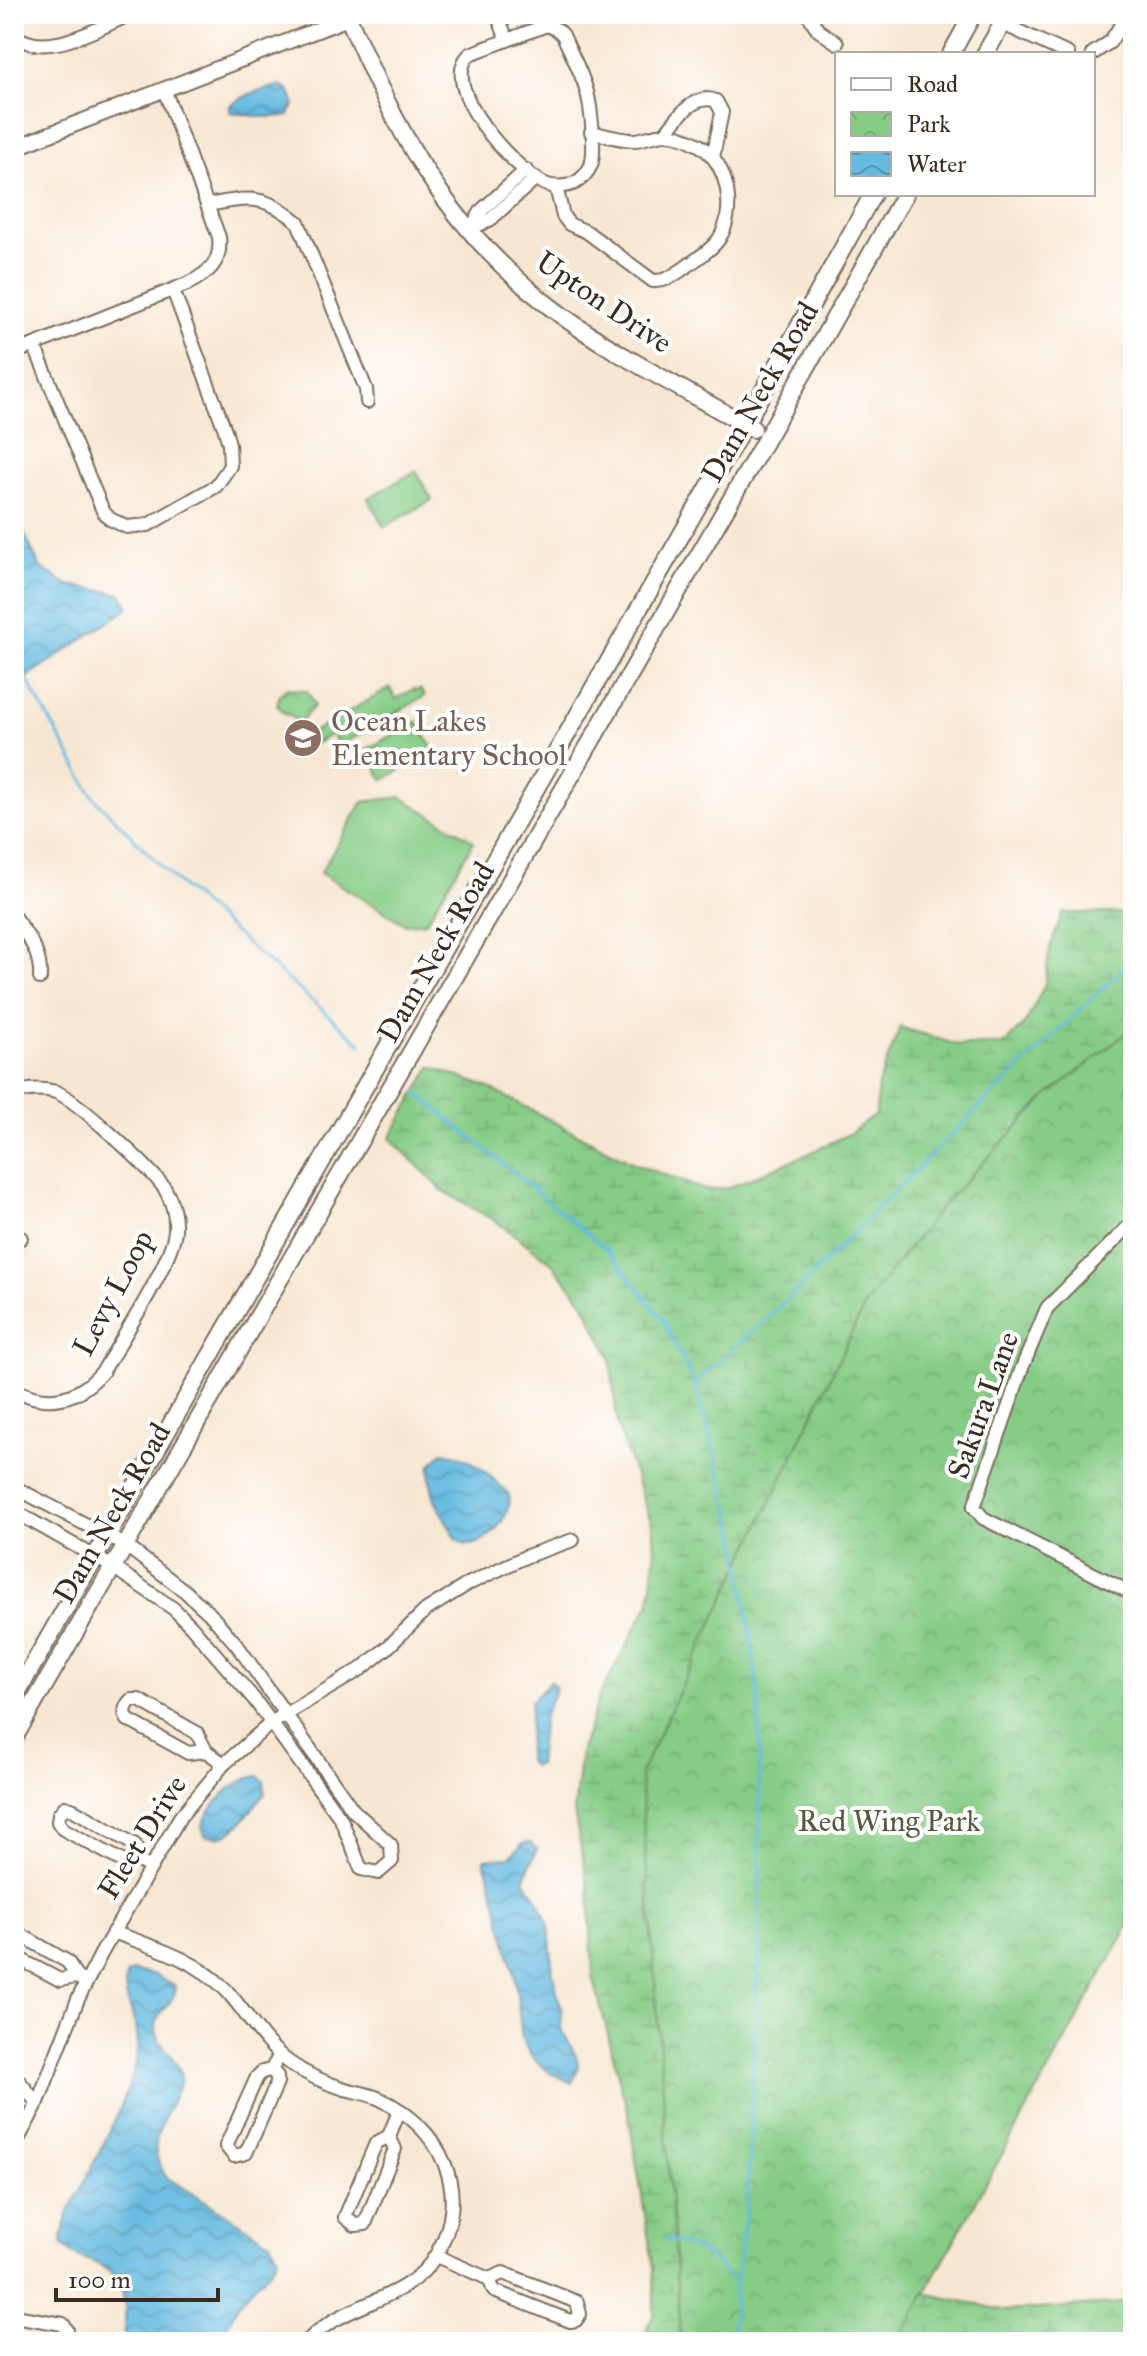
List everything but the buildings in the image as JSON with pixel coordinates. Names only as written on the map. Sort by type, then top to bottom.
[{"type":"main road","points":[[952,52],[973,14]]},
{"type":"main road","points":[[982,14],[1006,19],[986,52]]},
{"type":"main road","name":"Upton Drive","points":[[351,15],[398,128],[441,197],[520,282],[582,330],[767,437]]},
{"type":"main road","name":"Dam Neck Road","points":[[14,1698],[745,424],[872,196]]},
{"type":"main road","name":"Dam Neck Road","points":[[14,1738],[904,196]]},
{"type":"main road","points":[[539,783],[559,796]]},
{"type":"street","points":[[14,34],[28,44],[49,45],[131,14]]},
{"type":"street","points":[[497,14],[507,40]]},
{"type":"street","points":[[808,14],[818,30],[837,43]]},
{"type":"street","points":[[1095,52],[1110,42],[1128,14]]},
{"type":"street","points":[[14,148],[351,15]]},
{"type":"street","points":[[1006,19],[1064,52]]},
{"type":"street","points":[[547,25],[558,30],[586,89],[591,132],[592,159],[587,172],[573,184],[556,187],[544,184],[505,152],[479,120],[461,75],[462,64],[470,54],[547,25]]},
{"type":"street","points":[[14,353],[173,290],[206,275],[216,263],[219,237],[164,89]]},
{"type":"street","points":[[665,134],[695,102],[703,98],[716,101],[722,112],[713,157]]},
{"type":"street","points":[[556,187],[563,216],[569,224],[587,232],[646,278],[661,282],[710,249],[723,230],[727,219],[724,178],[713,157],[697,144],[665,134],[633,140],[591,132]]},
{"type":"street","points":[[469,230],[482,210],[531,174]]},
{"type":"street","points":[[207,205],[253,198],[280,207],[298,222],[366,389],[367,402]]},
{"type":"street","points":[[34,345],[103,511],[118,524],[127,527],[148,525],[216,486],[226,475],[231,456],[225,430],[173,290]]},
{"type":"street","points":[[14,917],[36,949],[40,978]]},
{"type":"street","name":"Levy Loop","points":[[14,1093],[34,1089],[56,1092],[86,1111],[165,1189],[174,1213],[175,1229],[169,1254],[103,1371],[94,1381],[81,1391],[56,1399],[33,1399],[14,1389]]},
{"type":"street","name":"Sakura Lane","points":[[1133,1222],[1047,1308],[1022,1368],[974,1507],[983,1518],[1133,1594]]},
{"type":"street","points":[[14,1487],[125,1545],[210,1614],[237,1645],[353,1810],[391,1845],[392,1861],[386,1869],[378,1873],[361,1869],[341,1819],[254,1699],[174,1609],[113,1567],[14,1511]]},
{"type":"street","name":"Fleet Drive","points":[[14,2147],[81,1979],[113,1932],[145,1864],[190,1802],[224,1764],[271,1723],[361,1669],[426,1610],[468,1584],[527,1556],[573,1540]]},
{"type":"street","points":[[206,1751],[188,1753],[128,1720],[126,1705],[131,1700],[139,1700],[191,1729],[202,1738],[206,1751],[224,1764]]},
{"type":"street","points":[[65,1807],[74,1810],[135,1845],[145,1864],[124,1862],[63,1829],[58,1822],[59,1814],[65,1807]]},
{"type":"street","points":[[14,1931],[68,1962],[81,1979]]},
{"type":"street","points":[[113,1932],[184,1960],[204,1972],[224,1988],[280,2055],[319,2080],[380,2099],[426,2130],[444,2157],[450,2215],[436,2256],[399,2290],[330,2321],[307,2342]]},
{"type":"street","points":[[14,1956],[60,1980],[81,1979]]},
{"type":"street","points":[[271,2070],[277,2076],[277,2083],[246,2153],[234,2156],[226,2146],[257,2077],[271,2070],[280,2055]]},
{"type":"street","points":[[14,2077],[33,2099]]},
{"type":"street","points":[[14,2098],[33,2099]]},
{"type":"street","points":[[389,2136],[395,2149],[365,2224],[355,2225],[345,2217],[376,2143],[389,2136],[399,2111]]},
{"type":"street","points":[[436,2256],[489,2279],[494,2291],[570,2321],[576,2320],[580,2314],[581,2308],[577,2302],[503,2273],[489,2279]]},
{"type":"street","points":[[14,2316],[63,2324],[67,2330],[66,2339],[62,2342]]},
{"type":"street","points":[[14,2338],[40,2342]]},
{"type":"green space","points":[[416,471],[432,500],[384,527],[368,498]]},
{"type":"green space","points":[[287,688],[307,691],[315,705],[300,722],[285,714],[277,705],[280,694]]},
{"type":"green space","points":[[390,688],[396,699],[414,689],[420,689],[425,696],[339,746],[332,734],[309,747],[304,737]]},
{"type":"green space","points":[[417,721],[434,751],[383,780],[366,750]]},
{"type":"green space","points":[[401,797],[474,841],[426,922],[405,924],[320,873],[363,802]]},
{"type":"green space","name":"Red Wing Park","points":[[1063,913],[1133,913],[1133,1104],[891,2266],[929,2294],[1007,2311],[1133,2300],[1133,2342],[640,2342],[654,2316],[654,2270],[629,2117],[593,1976],[589,1889],[574,1812],[581,1750],[600,1695],[650,1602],[655,1557],[654,1530],[618,1427],[610,1356],[582,1300],[551,1262],[497,1222],[443,1191],[390,1138],[431,1067],[487,1087],[635,1164],[705,1190],[728,1188],[849,1134],[876,1114],[878,1085],[900,1027],[958,1045],[1004,1045],[1026,1022],[1045,984],[1050,947]]},
{"type":"green space","name":"Red Wing Park","points":[[1133,1028],[1133,1918],[898,2342],[681,2342],[640,1774],[866,1303],[941,1207],[1045,1098]]},
{"type":"water","points":[[281,85],[289,91],[295,104],[288,116],[260,117],[230,112],[230,105],[250,94]]},
{"type":"water","points":[[14,512],[40,567],[68,585],[121,594],[129,608],[26,678],[14,660]]},
{"type":"water","points":[[442,1452],[470,1461],[509,1495],[507,1512],[502,1521],[489,1537],[472,1545],[459,1541],[453,1533],[432,1490],[430,1466]]},
{"type":"water","points":[[550,1681],[556,1688],[543,1718],[538,1764],[533,1766],[527,1756],[531,1702]]},
{"type":"water","points":[[258,1776],[264,1781],[265,1794],[240,1825],[224,1835],[205,1835],[202,1827],[217,1801],[231,1788]]},
{"type":"water","points":[[529,1842],[537,1849],[524,1880],[537,1898],[549,1925],[553,1974],[562,2012],[561,2028],[577,2058],[578,2069],[572,2083],[549,2072],[531,2056],[522,2039],[515,1977],[485,1865],[485,1859],[510,1857],[522,1844]]},
{"type":"water","points":[[133,1971],[156,1975],[176,1987],[173,1998],[156,2025],[159,2040],[177,2065],[181,2080],[157,2137],[156,2156],[160,2166],[166,2177],[270,2242],[278,2256],[270,2270],[236,2309],[221,2342],[124,2342],[126,2319],[120,2286],[106,2269],[73,2254],[62,2244],[69,2212],[116,2116],[135,2065],[137,2033],[125,1989],[127,1974]]},
{"type":"waterway","points":[[26,678],[94,798],[177,882],[361,1044]]},
{"type":"waterway","points":[[695,1383],[788,1299],[975,1111],[1133,959]]},
{"type":"waterway","points":[[416,1092],[607,1250],[662,1318],[695,1383],[737,1538],[759,1696],[760,1927],[747,2204],[731,2342]]},
{"type":"waterway","points":[[665,2239],[703,2252],[731,2280],[736,2280]]},
{"type":"place","name":"Ocean Lakes Elementary School","points":[[303,738]]}]
